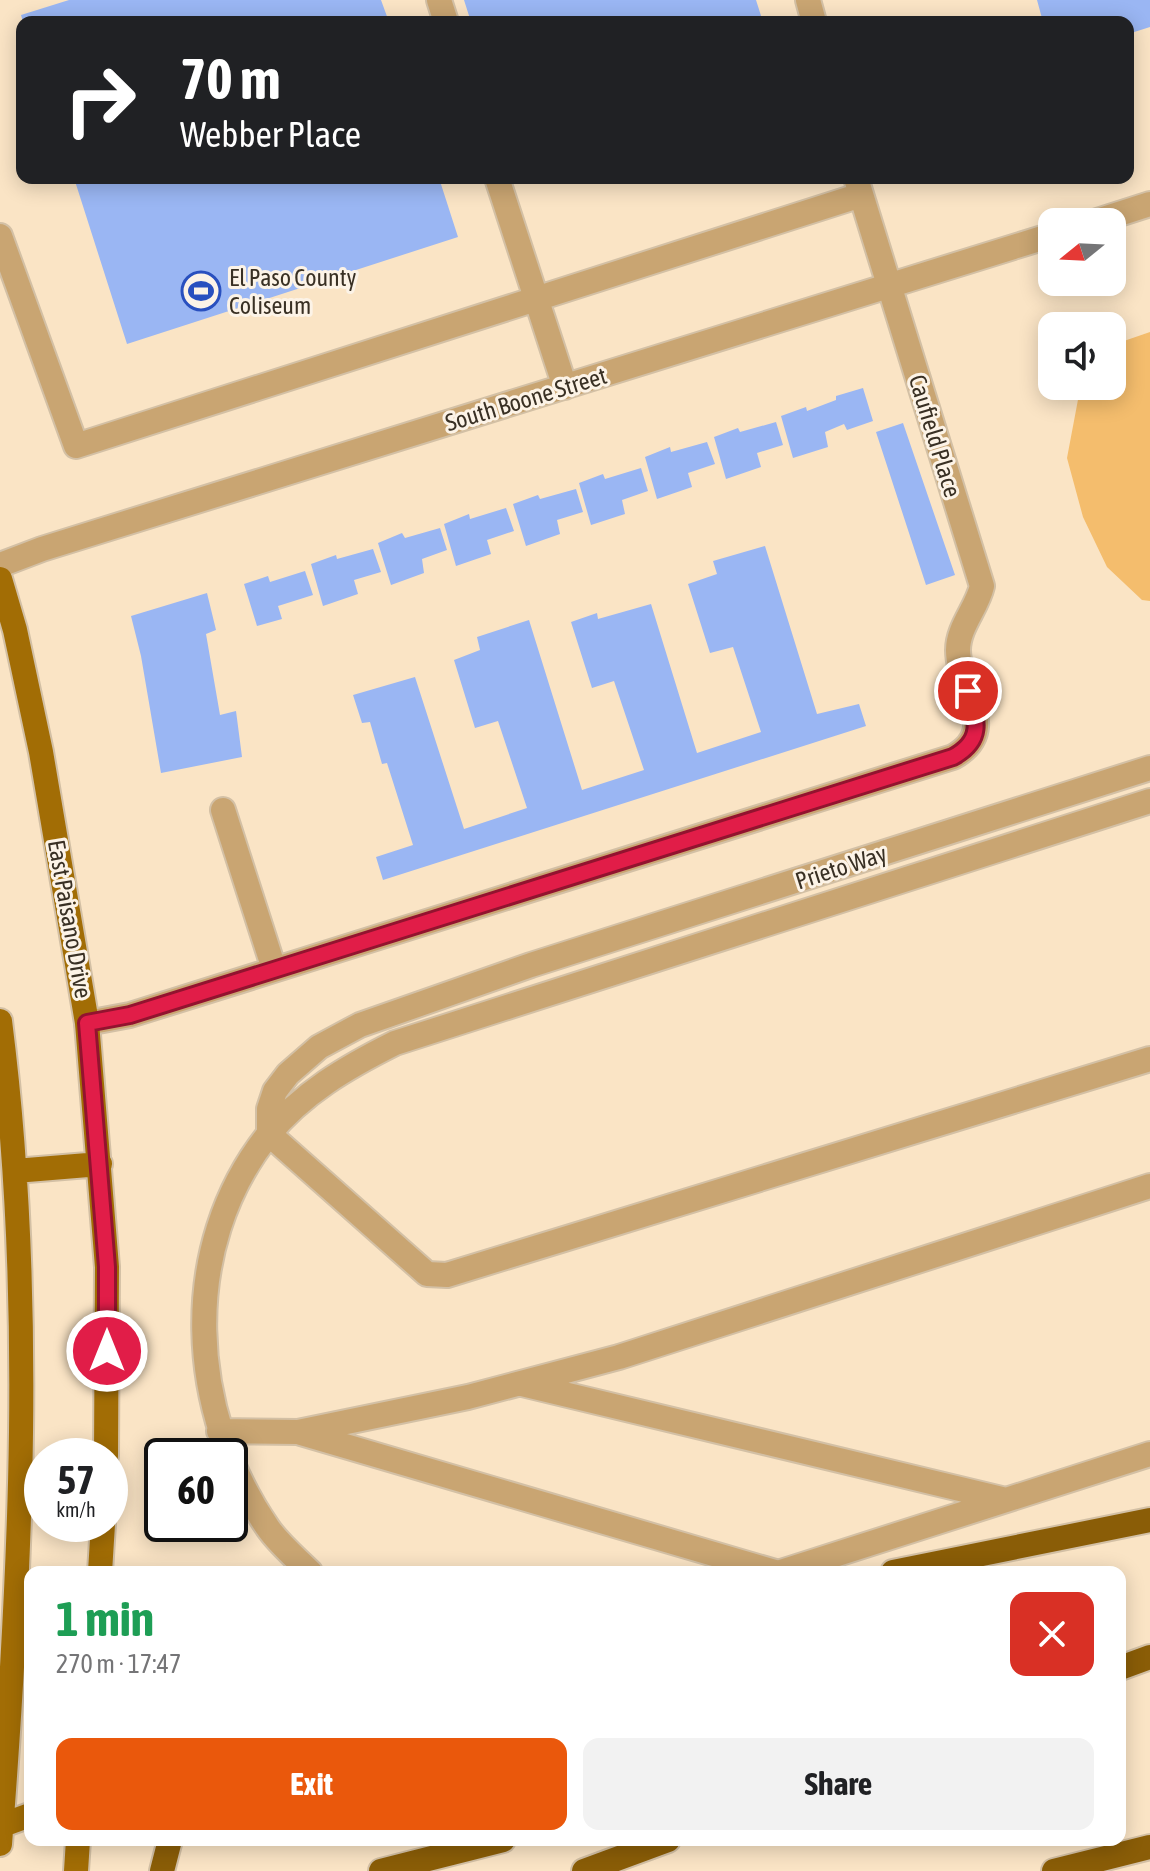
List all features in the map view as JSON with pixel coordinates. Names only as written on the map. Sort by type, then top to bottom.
[{"type":"highway","points":[[923,1566],[1150,1520]]},
{"type":"highway","points":[[1126,1666],[1150,1657]]},
{"type":"highway","points":[[162,1871],[168,1846]]},
{"type":"highway","points":[[381,1871],[479,1846]]},
{"type":"highway","points":[[584,1871],[652,1846]]},
{"type":"highway","points":[[1054,1871],[1150,1847]]},
{"type":"main road","name":"East Paisano Drive","points":[[0,579],[15,630],[41,752],[87,1023],[107,1267],[106,1438]]},
{"type":"main road","points":[[0,1021],[15,1171],[23,1380],[18,1542],[0,1832]]},
{"type":"main road","points":[[15,1171],[100,1164]]},
{"type":"main road","points":[[0,1591],[18,1542]]},
{"type":"main road","points":[[103,1542],[103,1566]]},
{"type":"main road","points":[[0,1832],[24,1818]]},
{"type":"main road","points":[[76,1871],[78,1846]]},
{"type":"street","points":[[499,184],[565,387]]},
{"type":"street","points":[[0,236],[76,446],[536,300],[858,187]]},
{"type":"street","name":"Caufield Place","points":[[274,969],[953,757],[966,750],[975,735],[977,720],[958,648],[963,628],[982,586],[858,187]]},
{"type":"street","points":[[1126,212],[1150,204]]},
{"type":"street","name":"South Boone Street","points":[[0,565],[42,549],[1038,239]]},
{"type":"street","name":"Prieto Way","points":[[269,1134],[269,1109],[275,1091],[288,1074],[319,1047],[360,1025],[531,965],[1150,768]]},
{"type":"street","points":[[304,1566],[269,1530],[239,1477],[219,1431],[206,1364],[205,1288],[217,1227],[242,1173],[269,1134],[315,1089],[347,1067],[395,1043],[1150,801]]},
{"type":"street","points":[[87,1023],[130,1015],[274,969],[223,810]]},
{"type":"street","points":[[269,1134],[427,1274],[447,1275],[1150,1059]]},
{"type":"street","points":[[219,1431],[298,1432],[519,1384],[619,1357],[1150,1186]]},
{"type":"street","points":[[519,1384],[1006,1500]]},
{"type":"street","points":[[298,1432],[755,1566]]},
{"type":"street","points":[[800,1566],[1150,1454]]},
{"type":"shaded area","points":[[1150,332],[1150,601],[1142,600],[1107,567],[1083,517],[1067,458],[1078,400],[1126,400],[1126,340]]},
{"type":"building","points":[[69,0],[381,0],[387,16],[21,16]]},
{"type":"building","points":[[464,0],[756,0],[761,16],[469,16]]},
{"type":"building","points":[[1037,0],[1150,0],[1150,27],[1134,32],[1134,16],[1041,16]]},
{"type":"building","name":"El Paso County Coliseum","points":[[76,184],[441,184],[458,237],[127,344]]},
{"type":"building","points":[[863,388],[873,421],[847,430],[844,424],[825,432],[828,447],[793,458],[781,416],[806,407],[807,411],[836,400],[836,396]]},
{"type":"building","points":[[776,422],[783,445],[757,453],[761,467],[726,479],[714,437],[738,428],[740,432]]},
{"type":"building","points":[[903,423],[955,575],[926,585],[876,432]]},
{"type":"building","points":[[707,442],[715,464],[688,473],[692,487],[657,499],[645,457],[670,447],[671,452]]},
{"type":"building","points":[[641,468],[648,491],[622,500],[625,514],[591,525],[579,483],[603,474],[605,479]]},
{"type":"building","points":[[576,489],[583,512],[557,520],[560,534],[526,546],[513,504],[538,495],[540,499]]},
{"type":"building","points":[[506,508],[514,531],[487,540],[491,554],[456,566],[444,524],[469,514],[470,519]]},
{"type":"building","points":[[440,528],[447,550],[422,559],[424,573],[391,585],[378,543],[402,533],[405,538]]},
{"type":"building","points":[[765,546],[817,714],[859,704],[866,726],[383,880],[376,857],[413,845],[387,763],[382,764],[370,722],[362,723],[353,695],[415,677],[464,829],[527,808],[498,721],[475,728],[454,660],[480,650],[477,637],[529,620],[582,790],[644,770],[614,681],[592,688],[571,622],[597,613],[598,619],[651,604],[697,753],[761,732],[733,647],[710,653],[688,584],[717,574],[713,561]]},
{"type":"building","points":[[373,549],[381,572],[354,580],[358,594],[323,606],[311,564],[336,555],[337,559]]},
{"type":"building","points":[[305,571],[313,595],[278,606],[282,619],[257,626],[244,584],[268,576],[270,582]]},
{"type":"building","points":[[207,593],[216,630],[206,634],[220,715],[236,711],[242,757],[161,773],[131,616]]},
{"type":"place","name":"El Paso County Coliseum","points":[[201,291]]},
{"type":"route","points":[[107,1351],[107,1267],[87,1023],[130,1015],[953,757],[966,750],[975,735],[977,720],[968,691]]}]
